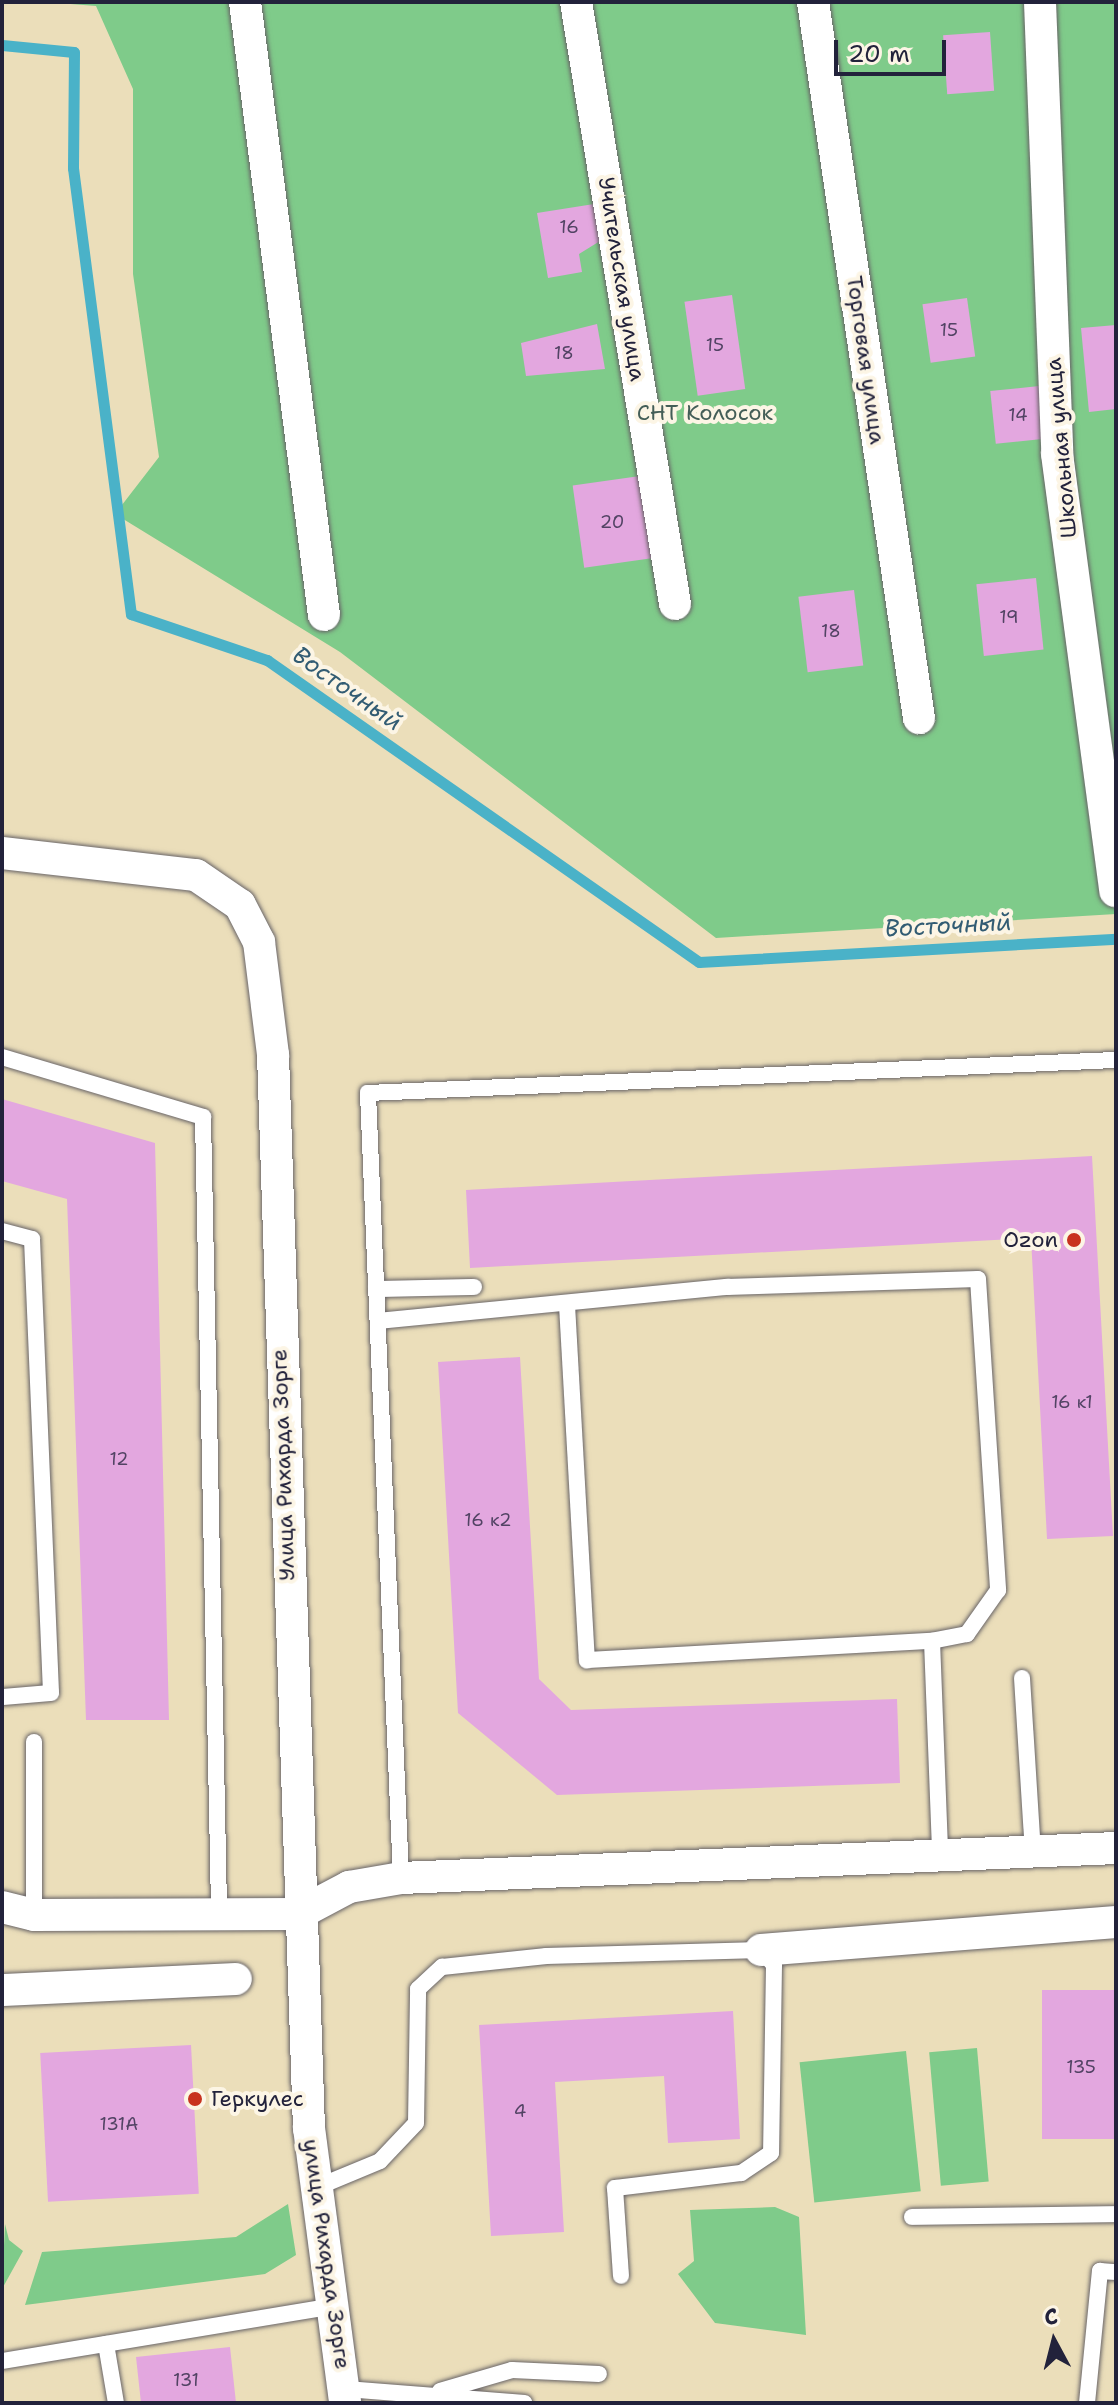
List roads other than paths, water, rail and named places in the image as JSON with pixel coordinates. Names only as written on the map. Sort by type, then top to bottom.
[{"type":"street","points":[[245,2],[324,615]]},
{"type":"street","name":"Учительская улица","points":[[576,2],[675,604]]},
{"type":"street","name":"Торговая улица","points":[[813,2],[919,718]]},
{"type":"street","name":"Школьная улица","points":[[1040,2],[1057,454],[1115,891]]},
{"type":"street","name":"Улица Рихарда Зорге","points":[[2,853],[196,875],[240,905],[259,942],[268,1016],[298,1914]]},
{"type":"street","points":[[2,1907],[34,1915],[219,1909],[298,1914],[349,1887],[401,1878],[1116,1848]]},
{"type":"street","name":"улица Рихарда Зорге","points":[[298,1914],[309,2128],[320,2186],[346,2396]]},
{"type":"street","points":[[761,1950],[1116,1922]]},
{"type":"street","points":[[2,1990],[236,1979]]},
{"type":"lane","points":[[2,1057],[203,1117],[219,1909]]},
{"type":"lane","points":[[401,1878],[368,1093],[1116,1060]]},
{"type":"lane","points":[[2,1231],[32,1239],[51,1693],[2,1697]]},
{"type":"lane","points":[[378,1321],[567,1305],[727,1287],[978,1279],[998,1590],[967,1634],[932,1641],[587,1660],[567,1305]]},
{"type":"lane","points":[[376,1289],[474,1287]]},
{"type":"lane","points":[[932,1641],[940,1853]]},
{"type":"lane","points":[[1022,1678],[1033,1851]]},
{"type":"lane","points":[[34,1742],[34,1915]]},
{"type":"lane","points":[[320,2186],[380,2161],[416,2123],[418,1989],[442,1967],[546,1956],[761,1950],[774,1965],[771,2153],[741,2173],[615,2188],[621,2276]]},
{"type":"lane","points":[[912,2217],[1116,2214]]},
{"type":"lane","points":[[1087,2403],[1100,2271],[1116,2272]]},
{"type":"lane","points":[[2,2361],[336,2306]]},
{"type":"lane","points":[[106,2344],[116,2403]]},
{"type":"lane","points":[[430,2398],[512,2370],[599,2374]]},
{"type":"lane","points":[[346,2396],[524,2403]]},
{"type":"waterway","name":"Восточный","points":[[2,45],[74,52],[73,168],[131,614],[267,660],[699,962],[1116,939]]},
{"type":"place","name":"Ozon","points":[[1074,1240]]},
{"type":"place","name":"Геркулес","points":[[195,2099]]},
{"type":"park label","name":"СНТ Колосок","points":[[705,413]]}]
